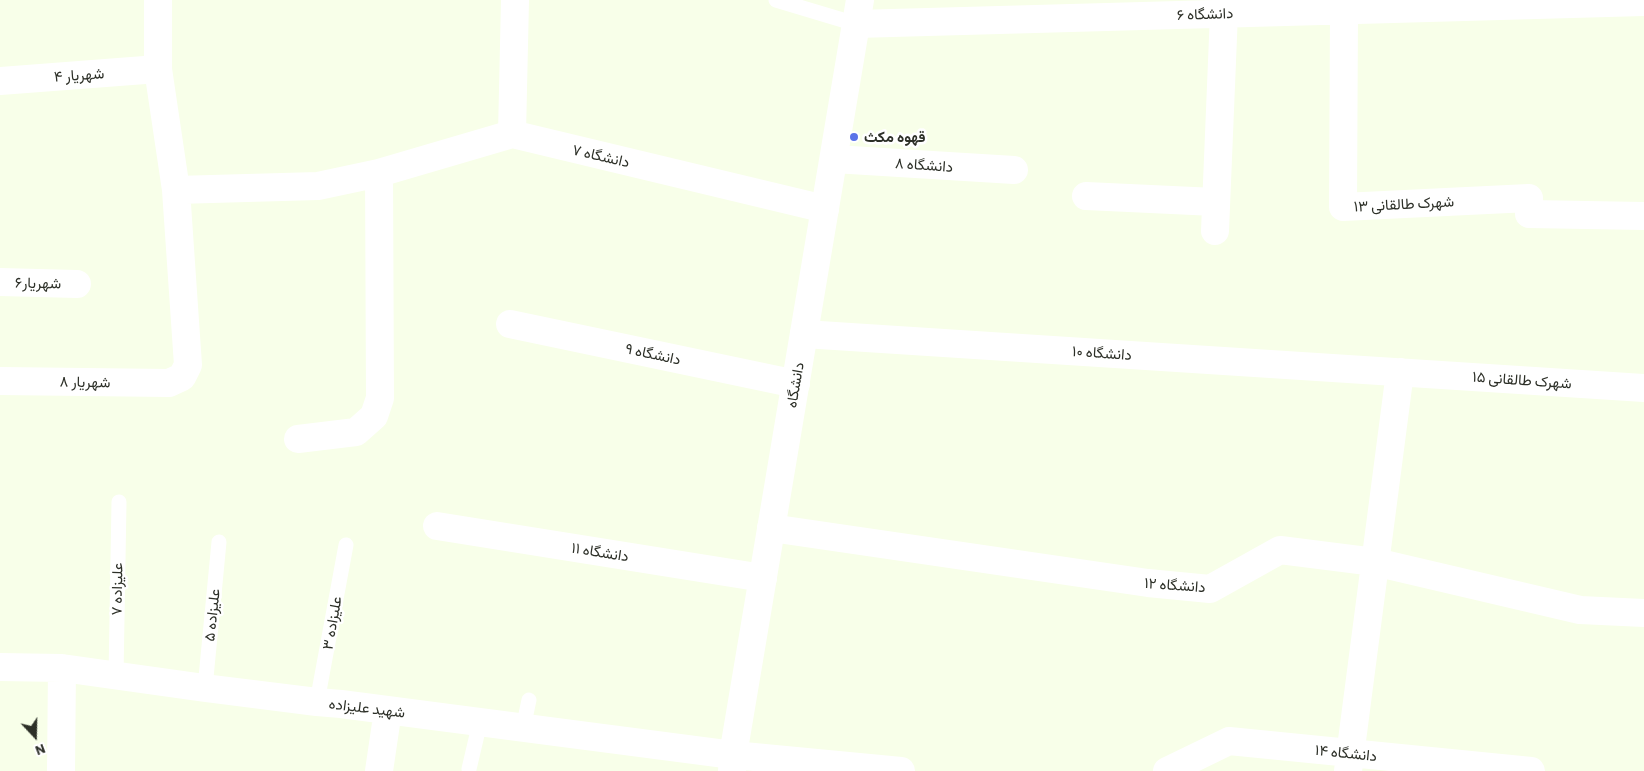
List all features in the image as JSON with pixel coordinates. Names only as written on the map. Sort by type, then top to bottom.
[{"type":"street","points":[[158,0],[158,70],[176,190]]},
{"type":"street","points":[[512,134],[515,0]]},
{"type":"street","name":"دانشگاه ۶","points":[[858,12],[1224,14],[1644,2]]},
{"type":"street","name":"شهرک طالقانی ۱۳","points":[[1344,10],[1343,206],[1529,198],[1529,214],[1644,216]]},
{"type":"street","name":"دانشگاه","points":[[733,763],[858,12]]},
{"type":"street","points":[[1214,231],[1224,14]]},
{"type":"street","name":"شهریار ۴","points":[[0,81],[158,70]]},
{"type":"street","name":"دانشگاه ۷","points":[[176,190],[318,186],[379,173],[512,134],[825,209]]},
{"type":"street","name":"دانشگاه ۸","points":[[834,159],[1014,170]]},
{"type":"street","points":[[298,439],[356,432],[374,416],[380,398],[379,173]]},
{"type":"street","name":"شهریار ۸","points":[[0,381],[169,383],[182,377],[188,365],[176,190]]},
{"type":"street","points":[[1086,196],[1215,202]]},
{"type":"street","name":"شهریار۶","points":[[0,282],[77,284]]},
{"type":"street","name":"دانشگاه ۹","points":[[510,324],[796,384]]},
{"type":"street","name":"دانشگاه ۱۰","points":[[804,334],[1400,372]]},
{"type":"street","points":[[1349,762],[1400,372]]},
{"type":"street","name":"شهرک طالقانی ۱۵","points":[[1400,372],[1644,388]]},
{"type":"street","name":"دانشگاه ۱۱","points":[[437,526],[763,578]]},
{"type":"street","name":"دانشگاه ۱۲","points":[[771,528],[1148,583],[1210,589],[1280,550],[1375,562],[1580,610],[1644,612]]},
{"type":"street","name":"شهید علیزاده","points":[[0,667],[62,668],[205,688],[480,722],[733,763]]},
{"type":"street","points":[[61,771],[62,668]]},
{"type":"street","points":[[378,771],[388,710]]},
{"type":"street","name":"دانشگاه ۱۴","points":[[1167,771],[1229,741],[1349,762],[1531,771]]},
{"type":"street","points":[[733,763],[901,771]]},
{"type":"lane","points":[[776,0],[858,12]]},
{"type":"lane","name":"علیزاده ۷","points":[[116,676],[119,502]]},
{"type":"lane","name":"علیزاده ۵","points":[[205,688],[220,542]]},
{"type":"lane","name":"علیزاده ۳","points":[[317,702],[346,545]]},
{"type":"lane","points":[[524,728],[529,700]]},
{"type":"lane","points":[[468,769],[480,722]]},
{"type":"place","name":"قهوه مکث","points":[[854,137]]}]
